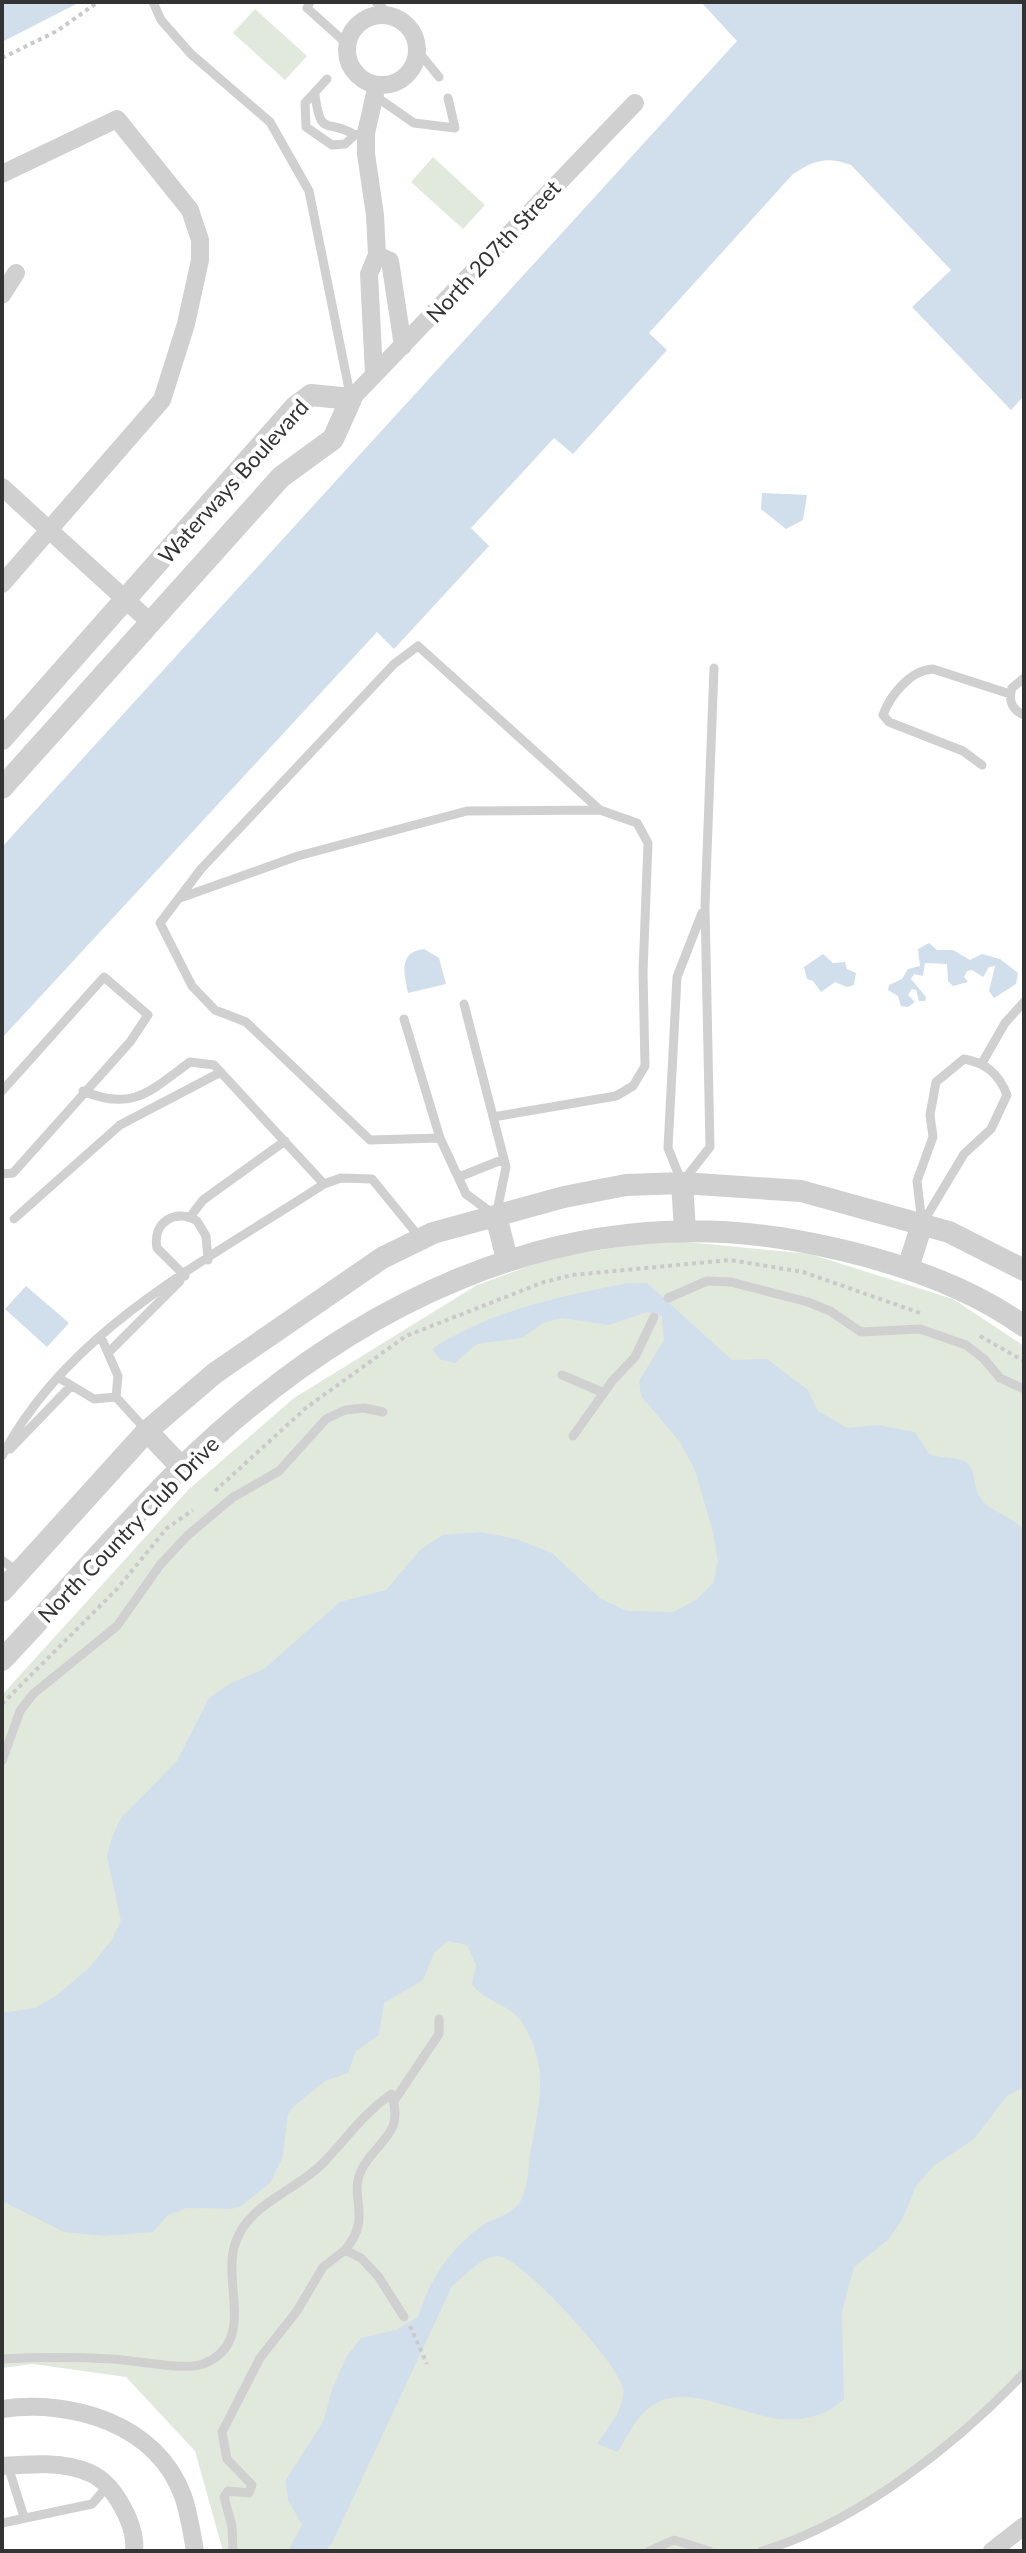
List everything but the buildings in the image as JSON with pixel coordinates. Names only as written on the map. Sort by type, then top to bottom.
[{"type":"street","points":[[374,374],[369,274],[377,255],[360,134],[376,90],[400,80],[409,72],[417,50],[410,27],[383,8],[351,33],[347,44],[347,55],[357,75],[376,90]]},
{"type":"street","name":"North 207th Street","points":[[351,399],[635,103]]},
{"type":"street","points":[[2,174],[117,119],[190,210],[200,240],[200,260],[186,324],[162,400],[2,584]]},
{"type":"street","points":[[377,255],[390,261],[403,346]]},
{"type":"street","points":[[2,295],[16,273]]},
{"type":"street","name":"Waterways Boulevard","points":[[2,739],[295,407],[311,395],[351,399],[333,439],[281,477],[2,788]]},
{"type":"street","points":[[2,487],[150,622]]},
{"type":"street","points":[[682,1183],[685,1230]]},
{"type":"street","points":[[2,1591],[10,1567],[147,1431],[215,1373],[382,1258],[421,1239],[500,1215],[626,1185],[682,1183],[801,1191],[949,1232],[1024,1270]]},
{"type":"street","points":[[500,1215],[507,1259]]},
{"type":"street","points":[[908,1268],[922,1224]]},
{"type":"street","name":"North Country Club Drive","points":[[2,1660],[182,1468],[217,1436],[315,1359],[438,1286],[507,1259],[607,1237],[685,1230],[756,1234],[871,1256],[908,1268],[1024,1326]]},
{"type":"street","points":[[147,1431],[182,1468]]},
{"type":"street","points":[[2,2409],[28,2405],[80,2410],[130,2431],[159,2455],[182,2495],[195,2551]]},
{"type":"street","points":[[5,2466],[35,2463],[91,2473],[120,2501],[136,2537],[134,2551]]},
{"type":"street","points":[[992,2551],[1024,2526]]},
{"type":"lane","points":[[153,2],[161,20],[191,54],[270,122],[309,191],[351,399]]},
{"type":"lane","points":[[310,2],[307,8],[347,44]]},
{"type":"lane","points":[[417,50],[439,77]]},
{"type":"lane","points":[[327,79],[305,103],[306,127],[332,145],[345,144],[360,134]]},
{"type":"lane","points":[[376,90],[414,123],[455,128],[448,98]]},
{"type":"lane","points":[[315,95],[315,113],[322,123],[332,130],[346,129],[360,134]]},
{"type":"lane","points":[[440,1138],[370,1140],[246,1022],[215,1010],[192,986],[160,923],[201,869],[383,675],[418,646],[600,810]]},
{"type":"lane","points":[[682,1183],[710,1147],[705,906],[714,668]]},
{"type":"lane","points":[[982,765],[963,751],[889,722],[883,715],[887,705],[910,678],[923,669],[933,669],[1010,694]]},
{"type":"lane","points":[[1024,678],[1016,682],[1010,694],[1012,706],[1024,715]]},
{"type":"lane","points":[[178,899],[298,856],[467,811],[600,810],[637,823],[648,843],[643,972],[645,1066],[633,1086],[616,1096],[493,1117]]},
{"type":"lane","points":[[682,1183],[668,1148],[677,977],[705,906]]},
{"type":"lane","points":[[2,1091],[104,977],[148,1015],[130,1042],[83,1091],[13,1173],[2,1174]]},
{"type":"lane","points":[[982,1063],[1005,1023],[1024,1002]]},
{"type":"lane","points":[[404,1019],[440,1138],[466,1194],[500,1215],[506,1167],[464,1004]]},
{"type":"lane","points":[[964,1059],[982,1063],[1004,1087],[1007,1095],[1001,1113],[991,1129],[964,1154],[944,1192],[922,1224],[917,1181],[933,1137],[930,1115],[936,1082],[964,1059]]},
{"type":"lane","points":[[83,1091],[110,1102],[141,1097],[190,1062],[214,1065],[324,1184]]},
{"type":"lane","points":[[14,1219],[120,1125],[221,1072]]},
{"type":"lane","points":[[185,1276],[161,1255],[156,1241],[166,1220],[190,1217],[203,1200],[285,1141]]},
{"type":"lane","points":[[459,1177],[504,1159]]},
{"type":"lane","points":[[2,1456],[22,1419],[59,1378],[152,1292],[185,1276],[324,1184],[341,1178],[372,1179],[421,1239]]},
{"type":"lane","points":[[190,1217],[203,1228],[208,1260]]},
{"type":"lane","points":[[109,1352],[185,1276]]},
{"type":"lane","points":[[668,1298],[707,1281],[731,1282],[808,1302],[861,1332],[920,1329],[966,1345],[1000,1378],[1024,1389]]},
{"type":"lane","points":[[573,1436],[635,1357],[654,1317]]},
{"type":"lane","points":[[101,1337],[118,1376],[116,1397],[147,1431]]},
{"type":"lane","points":[[562,1375],[604,1393]]},
{"type":"lane","points":[[59,1378],[94,1399],[116,1397]]},
{"type":"lane","points":[[2,1456],[70,1387]]},
{"type":"lane","points":[[2,1761],[20,1711],[33,1694],[117,1626],[160,1565],[187,1536],[232,1498],[279,1471],[326,1419],[345,1410],[364,1408],[383,1412]]},
{"type":"lane","points":[[394,2101],[439,2034],[439,2019]]},
{"type":"lane","points":[[2,2359],[109,2359],[187,2367],[203,2364],[224,2350],[233,2333],[236,2313],[232,2265],[235,2245],[244,2224],[322,2163],[362,2115],[391,2094],[397,2108],[393,2125],[381,2148],[362,2167],[356,2185],[361,2218],[353,2240],[323,2267],[297,2311],[260,2358],[222,2432],[227,2459],[252,2485],[249,2493],[228,2491],[224,2497],[232,2526],[233,2551]]},
{"type":"lane","points":[[345,2250],[361,2258],[378,2276],[404,2317]]},
{"type":"lane","points":[[762,2551],[799,2541],[910,2472],[995,2404],[1024,2373]]},
{"type":"lane","points":[[5,2466],[24,2517]]},
{"type":"lane","points":[[2,2523],[92,2504],[106,2488]]},
{"type":"lane","points":[[649,2551],[674,2540],[709,2551]]},
{"type":"path","points":[[2,58],[57,31],[98,2]]},
{"type":"path","points":[[206,1501],[307,1407],[406,1336],[558,1278],[730,1260],[803,1272],[932,1318]]},
{"type":"path","points":[[968,1331],[992,1340],[1024,1361]]},
{"type":"path","points":[[2,1704],[117,1589],[167,1528],[196,1507]]},
{"type":"path","points":[[404,2317],[427,2364]]},
{"type":"shaded area","points":[[255,9],[307,56],[285,80],[233,33]]},
{"type":"shaded area","points":[[433,157],[485,205],[463,229],[411,182]]},
{"type":"shaded area","points":[[665,1240],[810,1254],[953,1299],[1024,1346],[1024,2370],[907,2478],[769,2551],[223,2551],[195,2451],[126,2377],[33,2364],[2,2368],[2,1695],[188,1490],[294,1398],[477,1285],[554,1257]]},
{"type":"water","points":[[2,2],[80,2],[2,42]]},
{"type":"water","points":[[701,2],[1024,2],[1024,396],[1011,410],[912,307],[951,270],[851,165],[828,160],[814,163],[793,174],[649,333],[667,350],[573,454],[554,438],[471,528],[489,546],[394,649],[377,632],[2,1038],[2,847],[737,41]]},
{"type":"water","points":[[762,493],[807,495],[803,520],[786,529],[761,509]]},
{"type":"water","points":[[929,943],[937,950],[953,950],[970,960],[982,954],[1000,959],[1018,973],[1016,984],[994,998],[989,991],[995,966],[989,967],[983,977],[972,970],[967,971],[964,977],[968,982],[953,986],[948,981],[947,964],[925,963],[923,976],[914,974],[911,979],[926,997],[925,1001],[919,1001],[916,990],[912,989],[908,995],[915,1002],[908,1007],[901,1006],[898,996],[888,990],[889,985],[902,979],[908,969],[920,966],[918,949]]},
{"type":"water","points":[[424,949],[439,958],[446,984],[408,993],[404,972],[406,959],[410,954]]},
{"type":"water","points":[[823,954],[833,963],[845,962],[847,969],[856,973],[854,985],[847,987],[835,982],[821,992],[813,981],[807,979],[804,967]]},
{"type":"water","points":[[628,1283],[647,1283],[732,1360],[767,1359],[808,1390],[818,1411],[847,1428],[877,1425],[915,1432],[929,1454],[966,1462],[984,1503],[1014,1521],[1024,1531],[1024,2087],[1007,2096],[974,2139],[935,2165],[916,2186],[903,2218],[889,2239],[854,2267],[842,2313],[844,2399],[819,2414],[794,2419],[768,2417],[694,2398],[671,2398],[645,2411],[618,2452],[597,2444],[621,2404],[623,2389],[618,2377],[588,2337],[547,2292],[510,2261],[492,2257],[479,2263],[452,2286],[332,2543],[325,2551],[288,2551],[302,2525],[288,2500],[286,2480],[324,2420],[332,2389],[347,2356],[361,2338],[396,2330],[418,2317],[434,2279],[449,2256],[484,2224],[510,2211],[523,2197],[539,2105],[540,2073],[532,2041],[523,2024],[512,2012],[472,1984],[476,1965],[467,1945],[448,1941],[434,1953],[423,1980],[384,2003],[379,2035],[356,2051],[348,2073],[325,2081],[288,2114],[282,2159],[270,2183],[241,2206],[231,2209],[186,2208],[168,2215],[153,2232],[104,2236],[64,2232],[2,2201],[2,2013],[35,2008],[57,1995],[89,1968],[111,1941],[121,1921],[107,1856],[112,1837],[121,1818],[177,1761],[209,1698],[231,1683],[264,1669],[340,1602],[386,1590],[421,1549],[443,1535],[481,1532],[516,1539],[552,1553],[600,1598],[627,1611],[673,1612],[696,1600],[713,1583],[718,1562],[713,1532],[695,1470],[680,1442],[641,1396],[639,1381],[664,1340],[662,1316],[647,1312],[609,1325],[561,1318],[543,1323],[522,1338],[477,1344],[455,1363],[441,1360],[432,1349],[477,1324],[501,1315]]},
{"type":"water","points":[[26,1286],[69,1323],[47,1347],[5,1309]]}]
